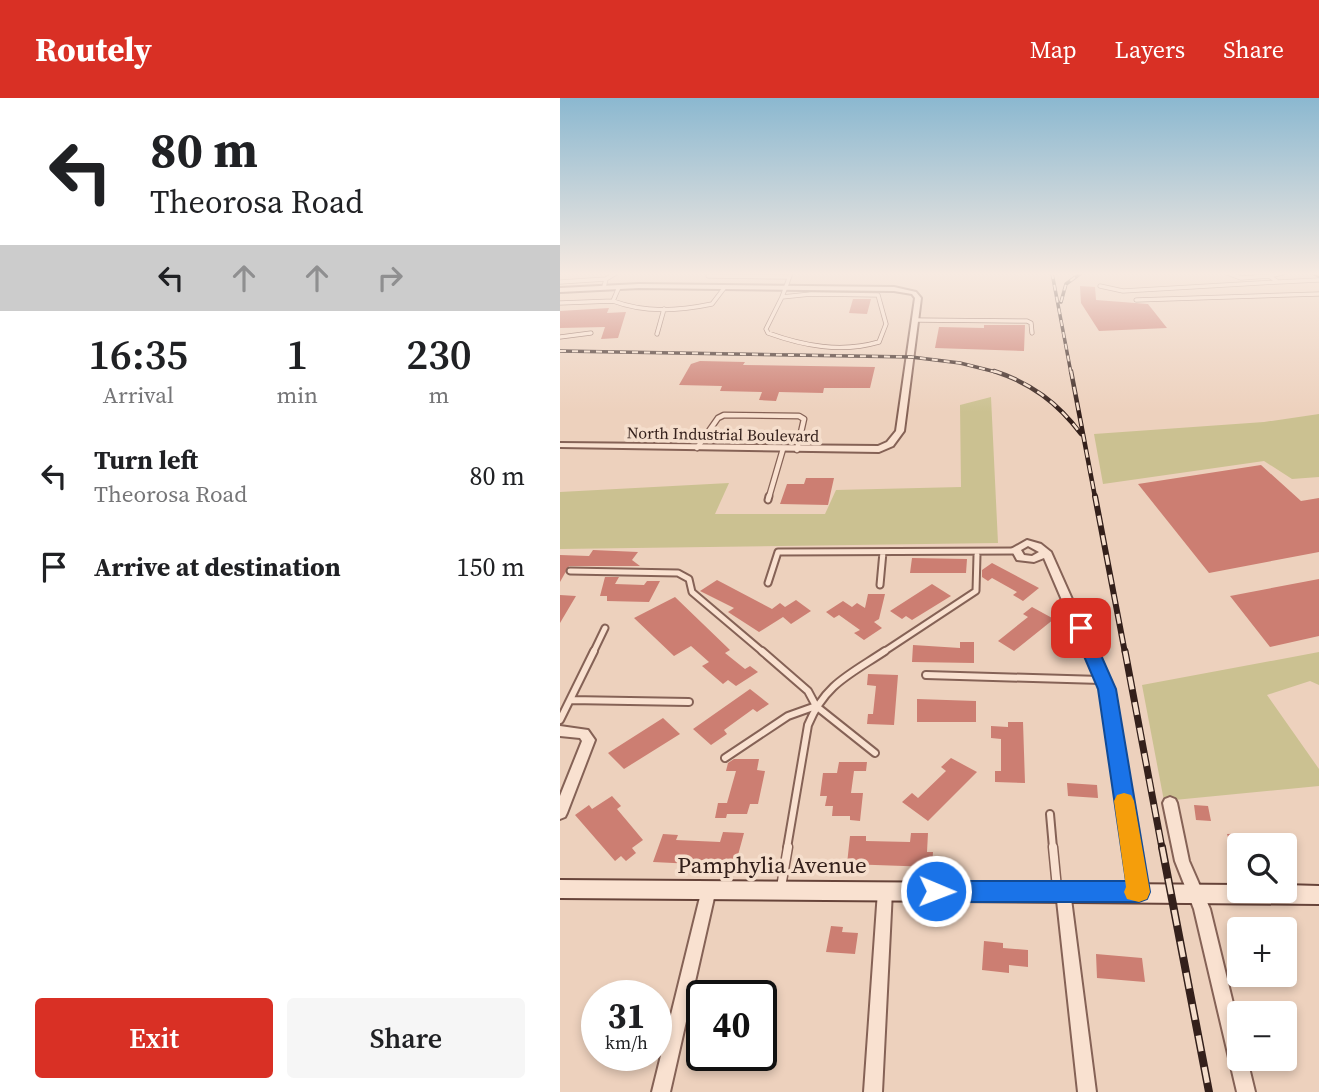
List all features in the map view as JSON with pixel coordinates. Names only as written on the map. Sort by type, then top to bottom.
[{"type":"street","name":"North Industrial Boulevard","points":[[560,445],[864,451],[884,447],[898,437],[900,431],[915,320]]},
{"type":"street","points":[[1045,552],[1030,560],[1018,556],[1016,551],[1018,546],[1027,543],[1038,546],[1045,552],[1104,680],[1139,892]]},
{"type":"street","points":[[560,730],[586,735],[588,748],[560,813]]},
{"type":"street","points":[[1170,803],[1182,861],[1202,909],[1246,1092]]},
{"type":"street","name":"Pamphylia Avenue","points":[[560,889],[1319,895]]},
{"type":"street","points":[[661,1092],[709,889]]},
{"type":"street","points":[[873,1092],[884,891]]},
{"type":"street","points":[[1060,891],[1087,1092]]},
{"type":"lane","points":[[657,334],[661,319]]},
{"type":"lane","points":[[771,319],[766,329],[795,344],[855,347],[879,342],[886,332],[887,319]]},
{"type":"lane","points":[[915,320],[1027,321],[1031,323],[1032,333]]},
{"type":"lane","points":[[560,337],[591,333]]},
{"type":"lane","points":[[697,448],[718,418],[724,415],[799,416],[804,419],[797,450]]},
{"type":"lane","points":[[768,500],[783,449]]},
{"type":"lane","points":[[768,583],[778,552],[1016,551]]},
{"type":"lane","points":[[880,585],[883,552]]},
{"type":"lane","points":[[781,890],[808,725],[816,706],[827,690],[976,591],[977,553]]},
{"type":"lane","points":[[570,571],[678,573],[689,579],[692,592],[808,691],[816,706],[875,753]]},
{"type":"lane","points":[[560,720],[605,628]]},
{"type":"lane","points":[[926,675],[1104,680]]},
{"type":"lane","points":[[570,699],[689,702]]},
{"type":"lane","points":[[724,758],[788,716],[816,706]]},
{"type":"lane","points":[[1050,814],[1060,891]]},
{"type":"shaded area","points":[[991,397],[998,543],[560,549],[560,492],[729,483],[715,514],[825,514],[836,490],[961,487],[960,405]]},
{"type":"shaded area","points":[[1319,414],[1319,477],[1292,479],[1264,461],[1103,484],[1094,434],[1264,422]]},
{"type":"shaded area","points":[[1319,652],[1319,685],[1310,681],[1267,695],[1319,769],[1319,786],[1164,801],[1142,685]]},
{"type":"building","points":[[560,319],[624,319],[618,338],[601,339],[605,327],[560,328]]},
{"type":"building","points":[[1092,319],[1160,319],[1167,328],[1099,331]]},
{"type":"building","points":[[984,325],[1025,325],[1024,351],[935,348],[939,327],[984,328]]},
{"type":"building","points":[[700,361],[745,362],[743,365],[875,367],[870,388],[824,388],[823,393],[779,392],[776,401],[759,400],[762,392],[720,391],[722,386],[679,385],[691,364]]},
{"type":"building","points":[[1261,465],[1301,501],[1319,498],[1319,552],[1209,573],[1138,484]]},
{"type":"building","points":[[806,478],[834,478],[828,505],[780,504],[787,484],[804,484]]},
{"type":"building","points":[[593,550],[638,552],[632,560],[640,566],[569,566],[560,582],[560,555],[589,556]]},
{"type":"building","points":[[912,558],[967,559],[966,573],[910,573]]},
{"type":"building","points":[[992,563],[1039,588],[1023,601],[1013,595],[1017,592],[992,578],[988,581],[982,577],[982,570]]},
{"type":"building","points":[[605,577],[619,577],[615,584],[644,585],[647,581],[660,581],[649,602],[607,601],[607,596],[600,596]]},
{"type":"building","points":[[1319,579],[1319,636],[1270,647],[1230,596]]},
{"type":"building","points":[[717,580],[772,609],[780,603],[785,607],[796,600],[811,611],[791,624],[783,617],[759,632],[728,612],[734,608],[700,591]]},
{"type":"building","points":[[932,584],[951,596],[912,620],[906,616],[902,619],[890,611]]},
{"type":"building","points":[[868,594],[885,594],[879,619],[874,622],[882,628],[864,640],[854,633],[860,630],[839,615],[834,618],[826,612],[843,601],[852,607],[857,603],[865,608]]},
{"type":"building","points":[[560,595],[576,596],[560,623]]},
{"type":"building","points":[[675,597],[730,650],[725,653],[745,669],[750,666],[758,672],[736,686],[728,680],[723,684],[702,666],[709,662],[691,646],[674,656],[634,618]]},
{"type":"building","points":[[1032,607],[1054,619],[1014,651],[998,641],[1028,617],[1023,614]]},
{"type":"building","points":[[960,642],[974,642],[974,663],[912,662],[913,645],[960,648]]},
{"type":"building","points":[[868,674],[898,675],[894,725],[867,724],[868,714],[873,714],[876,686],[867,685]]},
{"type":"building","points":[[750,689],[769,704],[757,712],[753,709],[724,730],[727,734],[711,745],[693,729]]},
{"type":"building","points":[[917,699],[976,701],[976,722],[917,722]]},
{"type":"building","points":[[663,718],[680,734],[624,769],[608,753]]},
{"type":"building","points":[[1008,722],[1023,722],[1025,783],[995,782],[995,771],[1001,771],[1001,739],[991,738],[991,726],[1008,727]]},
{"type":"building","points":[[951,758],[977,772],[928,821],[902,802],[912,793],[918,798],[946,771],[941,767]]},
{"type":"building","points":[[734,759],[759,759],[757,770],[765,771],[758,804],[750,804],[747,814],[727,814],[726,818],[715,818],[718,803],[727,803],[736,771],[726,771],[728,763]]},
{"type":"building","points":[[839,762],[867,762],[866,771],[854,771],[851,793],[863,793],[860,821],[850,820],[850,816],[832,816],[833,806],[825,806],[827,796],[820,796],[823,773],[837,773]]},
{"type":"building","points":[[1067,783],[1097,785],[1098,798],[1068,796]]},
{"type":"building","points":[[612,796],[621,806],[617,809],[643,840],[632,848],[636,853],[626,861],[621,856],[615,861],[575,815],[589,805],[592,809]]},
{"type":"building","points":[[1194,805],[1208,806],[1211,821],[1196,820]]},
{"type":"building","points":[[723,832],[744,833],[735,866],[653,862],[663,834],[678,835],[676,840],[720,842]]},
{"type":"building","points":[[911,833],[928,833],[927,852],[933,852],[932,867],[847,864],[850,836],[866,836],[866,841],[910,842]]},
{"type":"building","points":[[831,926],[843,927],[842,932],[858,933],[855,954],[826,952]]},
{"type":"building","points":[[984,941],[1003,943],[1003,948],[1028,950],[1028,967],[1009,965],[1009,973],[982,970]]},
{"type":"building","points":[[1096,954],[1142,958],[1145,982],[1097,978]]},
{"type":"railway","points":[[1061,319],[1071,373]]},
{"type":"railway","points":[[560,351],[911,357],[960,363],[998,372]]},
{"type":"railway","points":[[1071,371],[1095,497]]},
{"type":"railway","points":[[998,372],[1043,395],[1081,434]]},
{"type":"railway","points":[[1095,496],[1125,653]]},
{"type":"railway","points":[[1125,651],[1162,848]]},
{"type":"railway","points":[[1162,847],[1209,1092]]},
{"type":"slow traffic","points":[[1124,801],[1139,892],[1135,892]]},
{"type":"route","points":[[936,891],[1139,892],[1107,689],[1081,628]]}]
